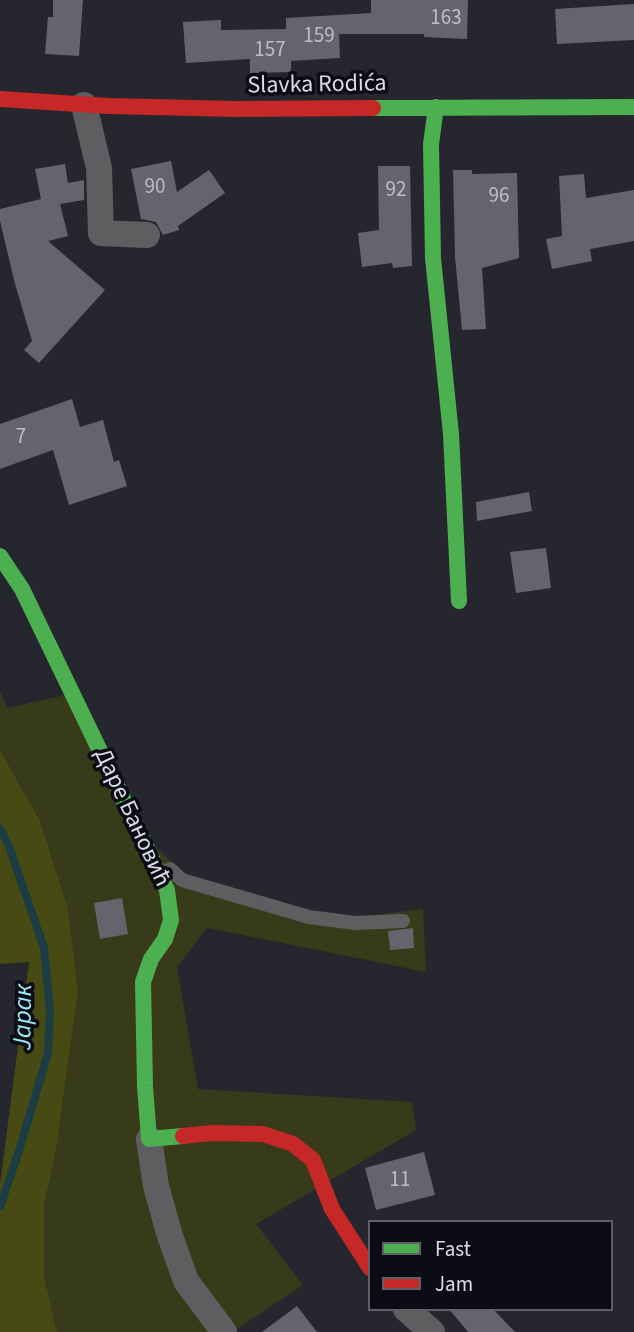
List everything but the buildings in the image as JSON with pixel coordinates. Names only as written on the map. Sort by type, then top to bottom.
[{"type":"street","name":"Slavka Rodića","points":[[0,99],[84,105],[236,109],[634,107]]},
{"type":"street","points":[[84,105],[99,168],[101,233],[148,235]]},
{"type":"street","points":[[436,107],[431,144],[433,258],[451,434],[459,601]]},
{"type":"street","name":"Даре Бановић","points":[[0,556],[22,589],[167,890],[171,920],[165,939],[151,959],[143,982],[149,1139]]},
{"type":"street","points":[[224,1332],[186,1280],[156,1186],[149,1139],[212,1133],[263,1134],[293,1144],[313,1160],[332,1209],[368,1265]]},
{"type":"street","points":[[407,1311],[432,1332]]},
{"type":"lane","points":[[150,853],[182,880],[309,917],[355,923],[403,921]]},
{"type":"green space","points":[[0,691],[7,708],[70,694],[134,825],[187,878],[315,915],[359,917],[423,909],[426,972],[207,928],[177,967],[198,1089],[412,1102],[416,1130],[256,1224],[303,1285],[232,1332],[57,1332],[44,1277],[44,1206],[56,1150],[78,992],[68,908],[40,821],[0,750]]},
{"type":"shaded area","points":[[0,750],[40,821],[68,908],[78,992],[56,1150],[44,1206],[44,1277],[57,1332],[0,1332],[0,1184],[29,962],[0,964]]},
{"type":"waterway","name":"Јарак","points":[[0,829],[9,846],[44,948],[50,1011],[48,1053],[0,1207]]},
{"type":"traffic: fast","points":[[436,107],[431,144],[433,258],[451,434],[459,601]]},
{"type":"traffic: fast","points":[[373,108],[634,107]]},
{"type":"traffic: fast","points":[[0,556],[22,589],[167,890],[171,920],[165,939],[151,959],[143,982],[145,1086],[149,1139],[183,1136]]},
{"type":"traffic: jam","points":[[0,99],[109,106],[373,108]]},
{"type":"traffic: jam","points":[[183,1136],[212,1133],[263,1134],[293,1144],[313,1160],[332,1209],[368,1265]]}]
